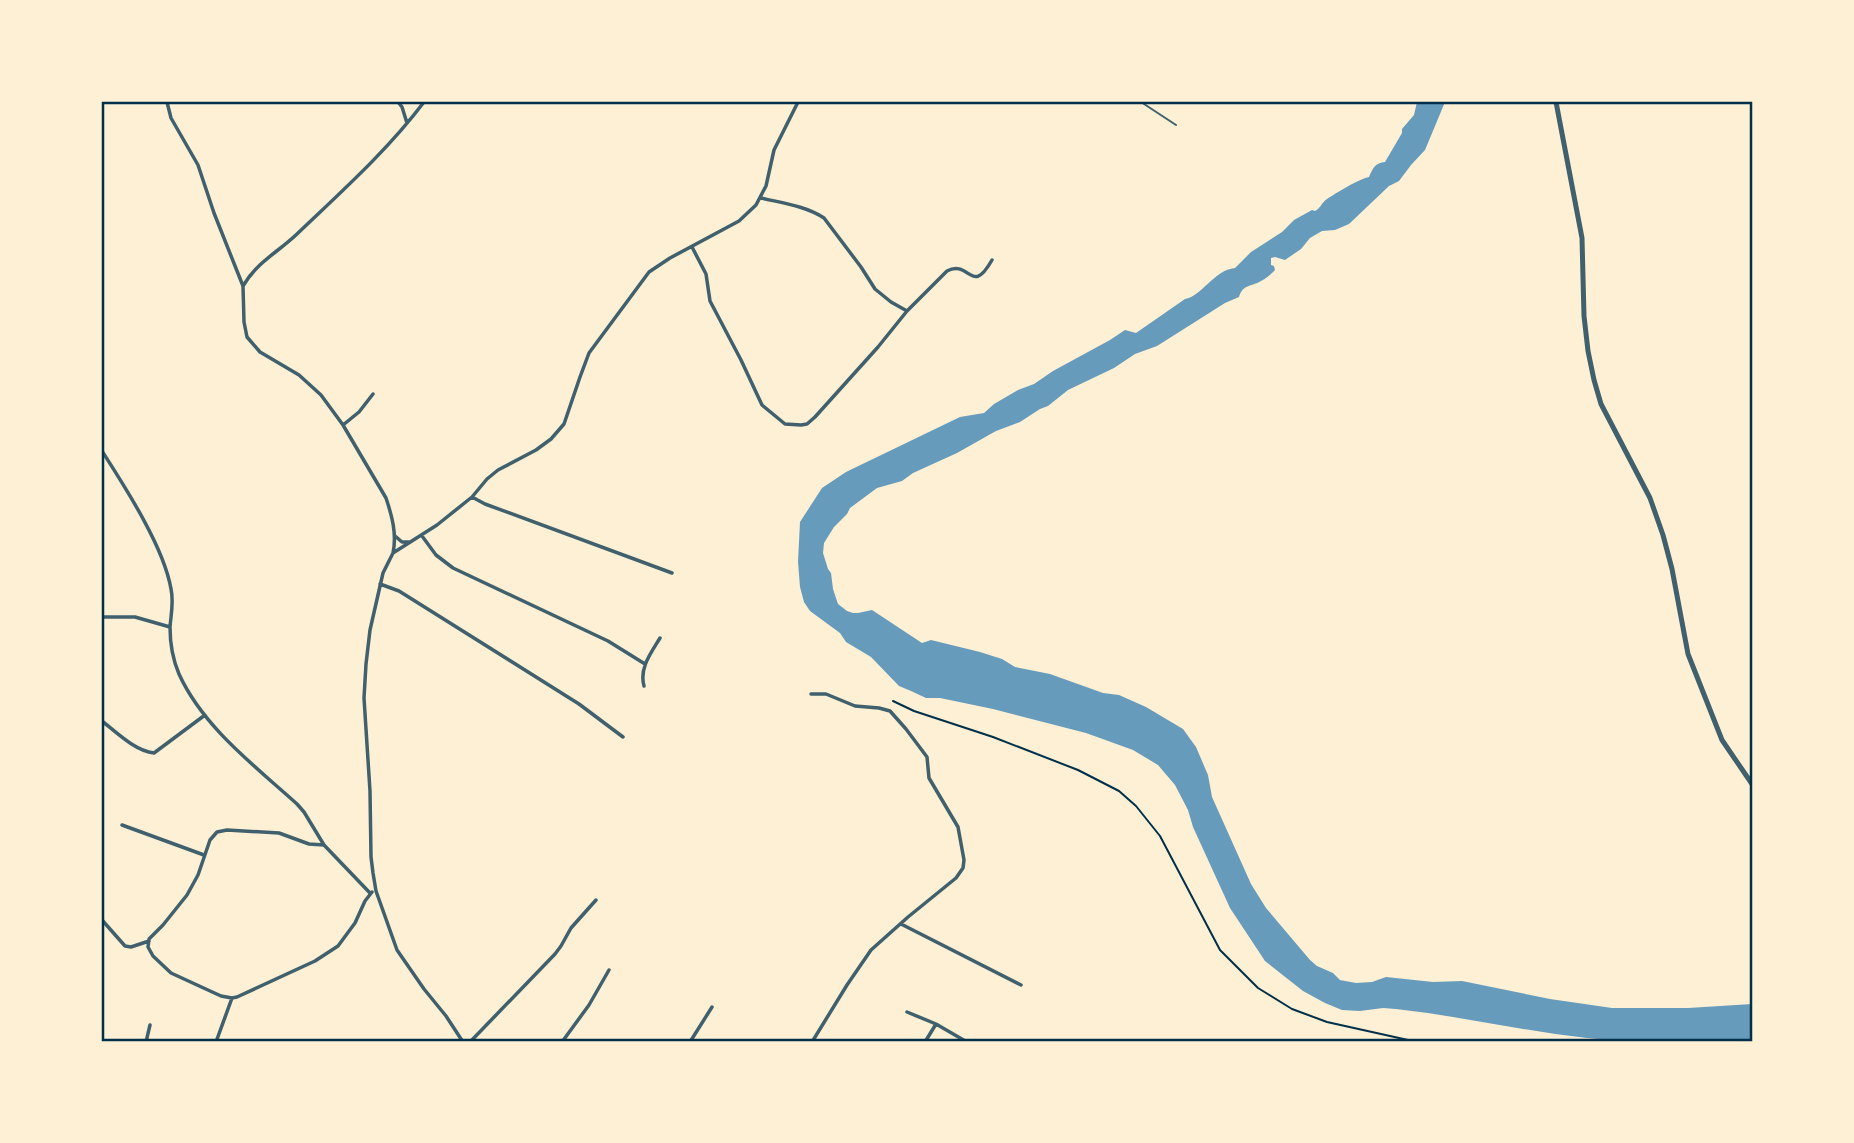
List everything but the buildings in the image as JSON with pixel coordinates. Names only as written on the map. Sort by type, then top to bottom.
[{"type":"street","points":[[167,102],[171,118],[198,165],[243,286],[245,333],[249,342],[260,352],[310,383],[327,402],[386,498],[390,509],[396,536],[393,553],[380,584],[367,652],[364,698],[371,857],[376,891],[397,950],[463,1041]]},
{"type":"street","points":[[398,102],[407,123]]},
{"type":"street","points":[[243,286],[256,267],[297,234],[365,170],[424,102]]},
{"type":"street","points":[[393,553],[422,536],[472,497],[498,470],[551,439],[564,424],[589,353],[649,272],[739,220],[749,213],[761,198],[774,150],[797,102]]},
{"type":"street","points":[[1556,102],[1583,239],[1584,316],[1594,380],[1601,404],[1650,498],[1663,535],[1688,654],[1722,740],[1752,784]]},
{"type":"street","points":[[761,198],[817,213],[824,218],[875,289],[907,311]]},
{"type":"street","points":[[692,247],[706,274],[710,301],[762,405],[785,424],[801,425],[807,424],[815,417],[907,311],[950,269],[959,269],[980,277],[984,275],[992,260]]},
{"type":"street","points":[[343,425],[359,412],[373,394]]},
{"type":"street","points":[[102,451],[139,513],[167,571],[173,597],[170,627],[175,665],[183,681],[205,715],[232,746],[304,812],[324,845],[370,893]]},
{"type":"street","points":[[472,497],[672,573]]},
{"type":"street","points":[[396,536],[402,542],[410,542]]},
{"type":"street","points":[[422,536],[436,555],[453,568],[608,641],[645,664]]},
{"type":"street","points":[[380,584],[411,598],[579,704],[623,737]]},
{"type":"street","points":[[102,617],[135,617],[170,627]]},
{"type":"street","points":[[644,686],[642,677],[645,664],[660,638]]},
{"type":"street","points":[[811,694],[826,694],[855,706],[890,711],[927,757],[929,778],[957,827],[964,860],[960,874],[871,950],[812,1041]]},
{"type":"street","points":[[102,721],[140,748],[154,753],[205,715]]},
{"type":"street","points":[[122,825],[204,855]]},
{"type":"street","points":[[102,920],[125,946],[131,947],[149,941],[187,895],[198,875],[213,835],[217,832],[227,830],[279,833],[309,844],[324,845]]},
{"type":"street","points":[[149,941],[148,947],[153,956],[171,973],[232,998],[315,961],[338,946],[355,923],[370,893],[376,891]]},
{"type":"street","points":[[470,1041],[555,954],[571,928],[596,900]]},
{"type":"street","points":[[901,924],[1021,985]]},
{"type":"street","points":[[562,1041],[589,1005],[610,970]]},
{"type":"street","points":[[216,1041],[232,998]]},
{"type":"street","points":[[690,1041],[712,1007]]},
{"type":"street","points":[[907,1012],[967,1041]]},
{"type":"street","points":[[925,1041],[936,1024]]},
{"type":"street","points":[[146,1041],[150,1025]]},
{"type":"lane","points":[[1141,102],[1176,125]]},
{"type":"path","points":[[893,701],[1078,770],[1119,791],[1136,806],[1160,835],[1220,950],[1258,988],[1292,1009],[1328,1022],[1417,1041]]},
{"type":"water","points":[[1417,102],[1445,102],[1425,150],[1399,181],[1389,186],[1349,224],[1335,230],[1322,231],[1285,260],[1271,258],[1271,265],[1275,270],[1267,277],[1245,288],[1239,297],[1157,346],[1135,354],[1114,368],[1068,390],[1048,406],[1020,422],[996,431],[902,481],[877,488],[850,508],[824,543],[823,553],[838,604],[853,613],[872,610],[922,643],[931,640],[980,652],[1002,659],[1015,667],[1050,674],[1103,693],[1119,695],[1183,729],[1196,747],[1208,775],[1212,797],[1251,884],[1266,908],[1310,960],[1340,980],[1372,982],[1386,977],[1433,982],[1462,981],[1550,999],[1612,1008],[1688,1008],[1752,1004],[1752,1041],[1608,1040],[1396,1009],[1342,1010],[1325,1003],[1303,991],[1265,961],[1230,908],[1175,785],[1158,765],[1133,750],[1086,733],[993,709],[940,698],[926,698],[899,686],[871,657],[846,642],[840,633],[810,611],[804,602],[798,562],[800,522],[822,488],[846,472],[960,417],[984,413],[994,404],[1034,384],[1125,330],[1136,333],[1197,293],[1221,273],[1235,268],[1251,252],[1282,232],[1294,220],[1312,210],[1315,211],[1331,196],[1369,177],[1375,166],[1385,162],[1402,129],[1414,115]]}]
